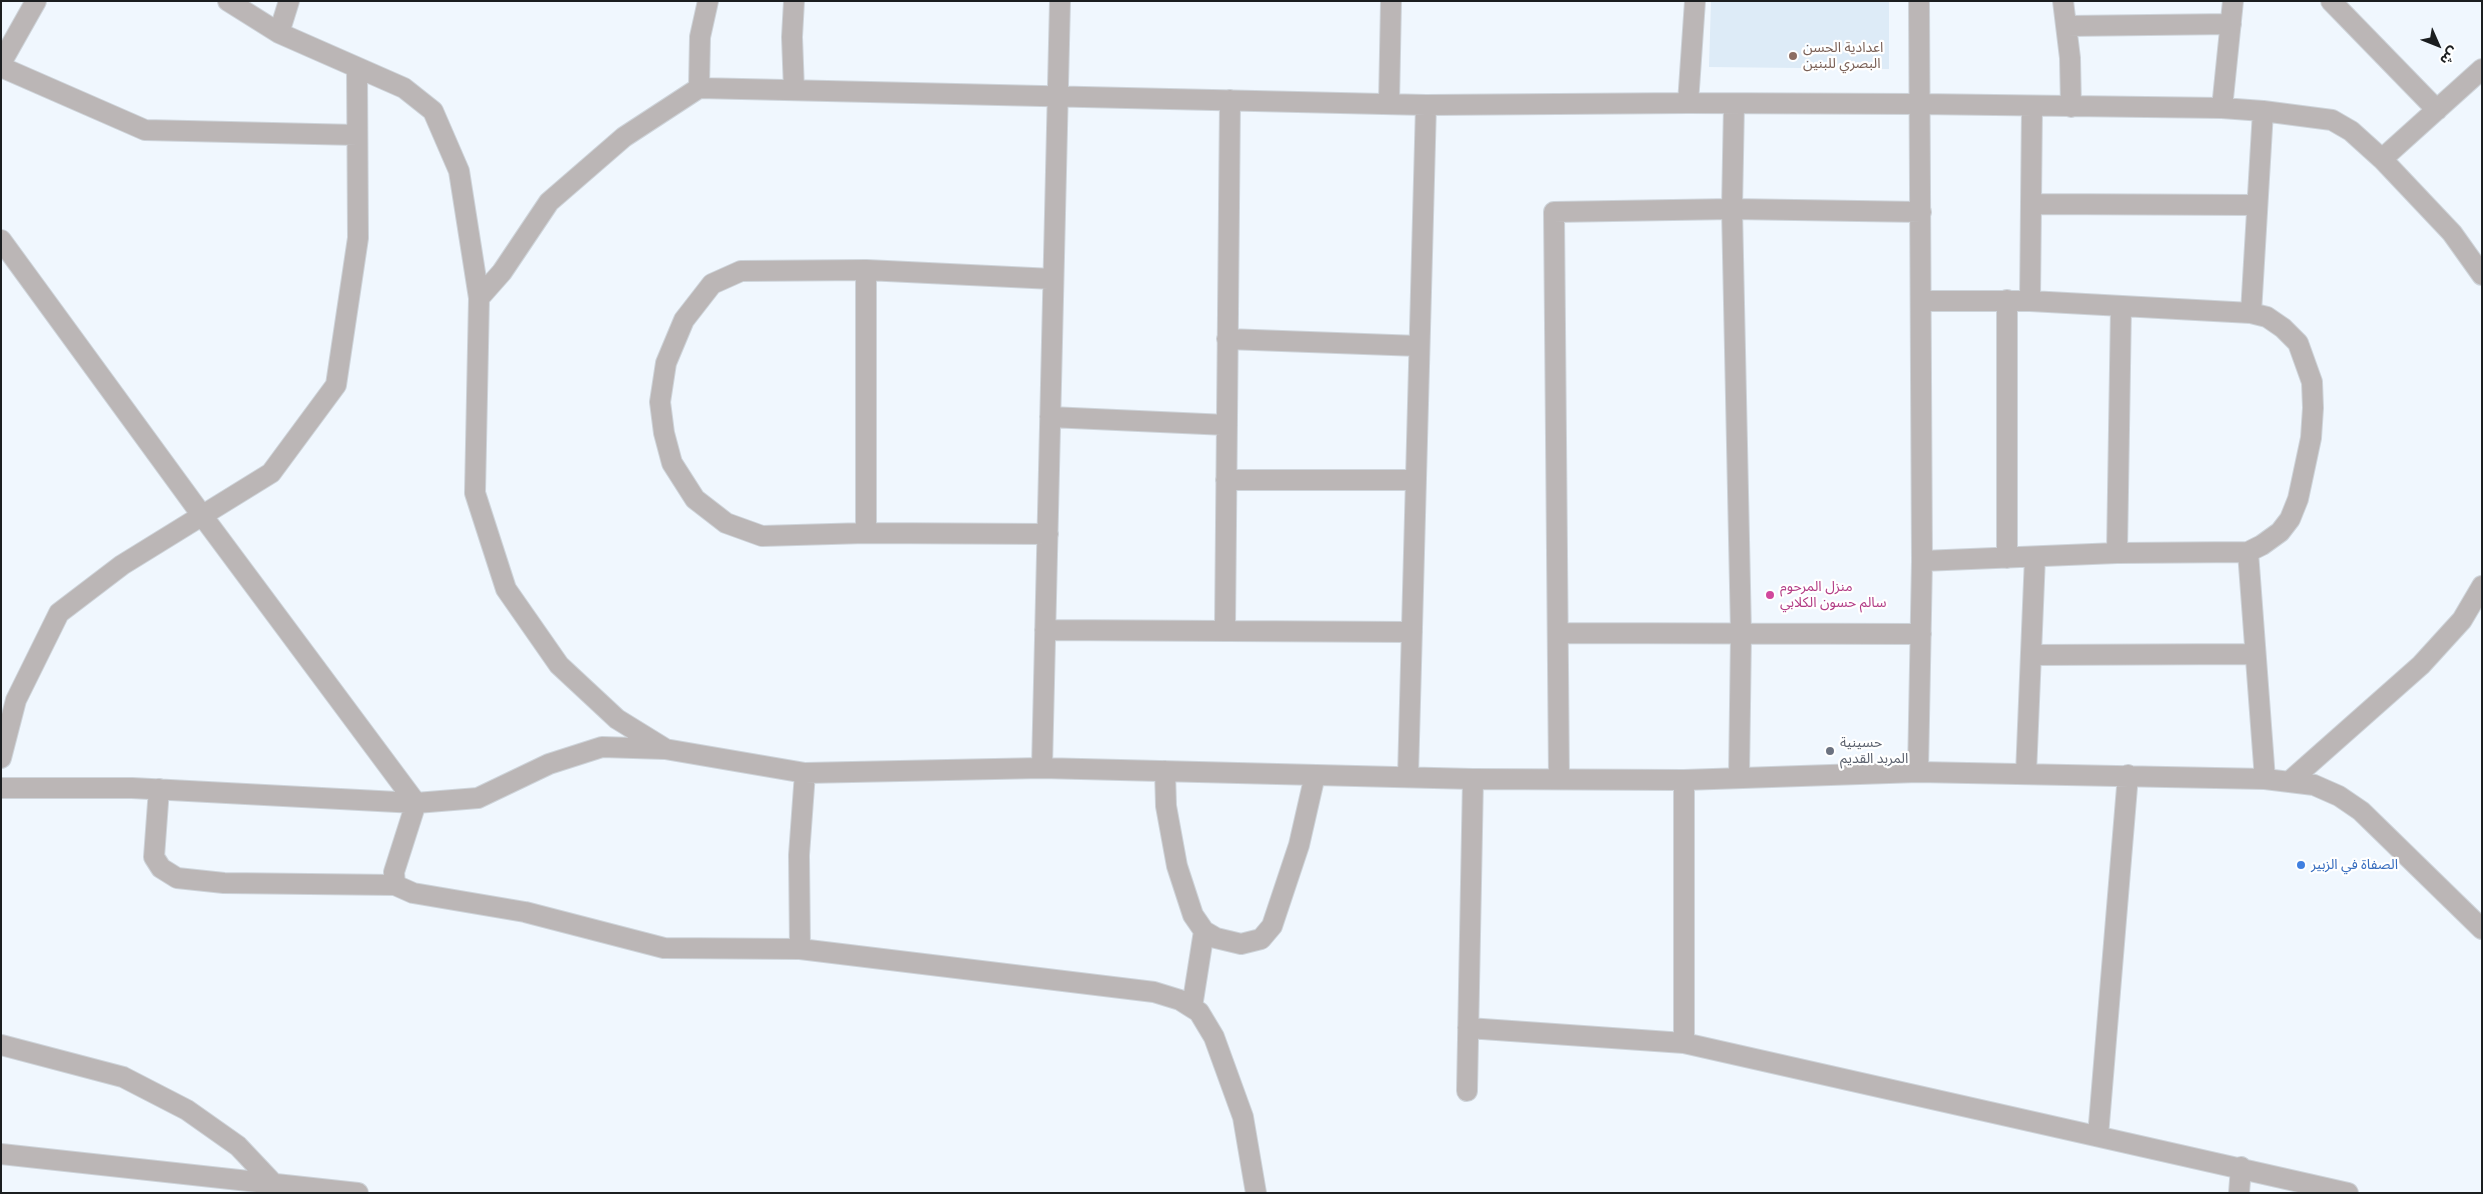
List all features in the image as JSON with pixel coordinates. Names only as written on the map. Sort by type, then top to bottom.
[{"type":"street","points":[[36,1],[1,65],[145,130],[357,135]]},
{"type":"street","points":[[228,1],[279,33],[357,69],[404,88],[433,111],[460,172],[479,298],[475,493],[506,589],[559,665],[617,719],[665,749]]},
{"type":"street","points":[[279,33],[289,1]]},
{"type":"street","points":[[699,88],[700,37],[708,1]]},
{"type":"street","points":[[794,1],[792,37],[794,90]]},
{"type":"street","points":[[1042,768],[1060,1]]},
{"type":"street","points":[[1389,104],[1391,1]]},
{"type":"street","points":[[1688,103],[1695,1]]},
{"type":"street","points":[[1918,772],[1922,634],[1922,300],[1919,1]]},
{"type":"street","points":[[2063,1],[2067,26],[2071,107]]},
{"type":"street","points":[[2222,108],[2233,1]]},
{"type":"street","points":[[2331,1],[2437,110]]},
{"type":"street","points":[[2067,26],[2231,24]]},
{"type":"street","points":[[1,758],[16,700],[59,613],[122,565],[201,514],[271,473],[336,386],[358,238],[357,69]]},
{"type":"street","points":[[2382,159],[2482,69]]},
{"type":"street","points":[[479,298],[502,272],[548,202],[624,137],[699,88],[1426,105],[1919,104],[2222,108],[2263,111],[2332,120],[2351,131],[2382,159],[2452,232],[2482,274]]},
{"type":"street","points":[[1225,631],[1230,100]]},
{"type":"street","points":[[1734,104],[1732,209],[1741,634],[1739,778]]},
{"type":"street","points":[[1408,777],[1426,105]]},
{"type":"street","points":[[2030,301],[2032,106]]},
{"type":"street","points":[[2251,313],[2263,111]]},
{"type":"street","points":[[2031,204],[2257,205]]},
{"type":"street","points":[[1560,779],[1554,212],[1732,209],[1921,212]]},
{"type":"street","points":[[1,240],[201,514],[416,803]]},
{"type":"street","points":[[1048,534],[866,533],[762,536],[726,522],[695,499],[672,463],[664,433],[660,402],[666,363],[684,320],[712,284],[741,272],[866,270],[1053,278]]},
{"type":"street","points":[[866,270],[866,533]]},
{"type":"street","points":[[1922,300],[2030,301],[2251,313],[2267,317],[2283,328],[2298,343],[2312,382],[2313,408],[2311,438],[2298,499],[2290,519],[2280,532],[2248,552],[2117,553],[1922,561]]},
{"type":"street","points":[[2007,300],[2007,558]]},
{"type":"street","points":[[2117,553],[2121,306]]},
{"type":"street","points":[[1228,339],[1420,346]]},
{"type":"street","points":[[1050,418],[1227,425]]},
{"type":"street","points":[[1226,480],[1416,480]]},
{"type":"street","points":[[2248,552],[2254,654],[2265,779]]},
{"type":"street","points":[[2026,774],[2035,557]]},
{"type":"street","points":[[2290,781],[2421,665],[2462,620],[2482,586]]},
{"type":"street","points":[[1045,630],[1412,632]]},
{"type":"street","points":[[1558,633],[1922,634]]},
{"type":"street","points":[[2031,655],[2254,654]]},
{"type":"street","points":[[1,788],[159,789],[416,803],[478,798],[549,764],[602,747],[665,749],[805,773],[1042,768],[1473,779],[1684,780],[1918,772],[2265,779],[2314,785],[2339,796],[2361,811],[2482,929]]},
{"type":"street","points":[[1166,771],[1166,806],[1177,866],[1192,915],[1204,931],[1216,938],[1241,944],[1261,939],[1272,926],[1297,853],[1315,775]]},
{"type":"street","points":[[800,949],[799,855],[805,773]]},
{"type":"street","points":[[2098,1136],[2128,775]]},
{"type":"street","points":[[1467,1091],[1473,779]]},
{"type":"street","points":[[1684,780],[1684,1043]]},
{"type":"street","points":[[159,789],[154,857],[161,868],[177,878],[224,883],[395,885],[414,893],[525,912],[664,948],[800,949],[1154,992],[1180,1000],[1199,1012],[1214,1037],[1243,1117],[1256,1193]]},
{"type":"street","points":[[395,885],[394,872],[416,803]]},
{"type":"street","points":[[1192,1008],[1204,931]]},
{"type":"street","points":[[1468,1028],[1684,1043],[2241,1167],[2348,1193]]},
{"type":"street","points":[[1,1045],[123,1077],[187,1110],[230,1140],[272,1182]]},
{"type":"street","points":[[1,1154],[272,1182],[358,1193]]},
{"type":"street","points":[[2239,1193],[2241,1167]]},
{"type":"shaded area","points":[[1711,1],[1889,1],[1889,69],[1709,67]]},
{"type":"place","name":"اعدادية الحسن البصري للبنين","points":[[1793,56]]},
{"type":"place","name":"منزل المرحوم سالم حسون الكلابي","points":[[1770,595]]},
{"type":"place","name":"حسينية المربد القديم","points":[[1830,751]]},
{"type":"place","name":"الصفاة في الزبير","points":[[2301,865]]}]
